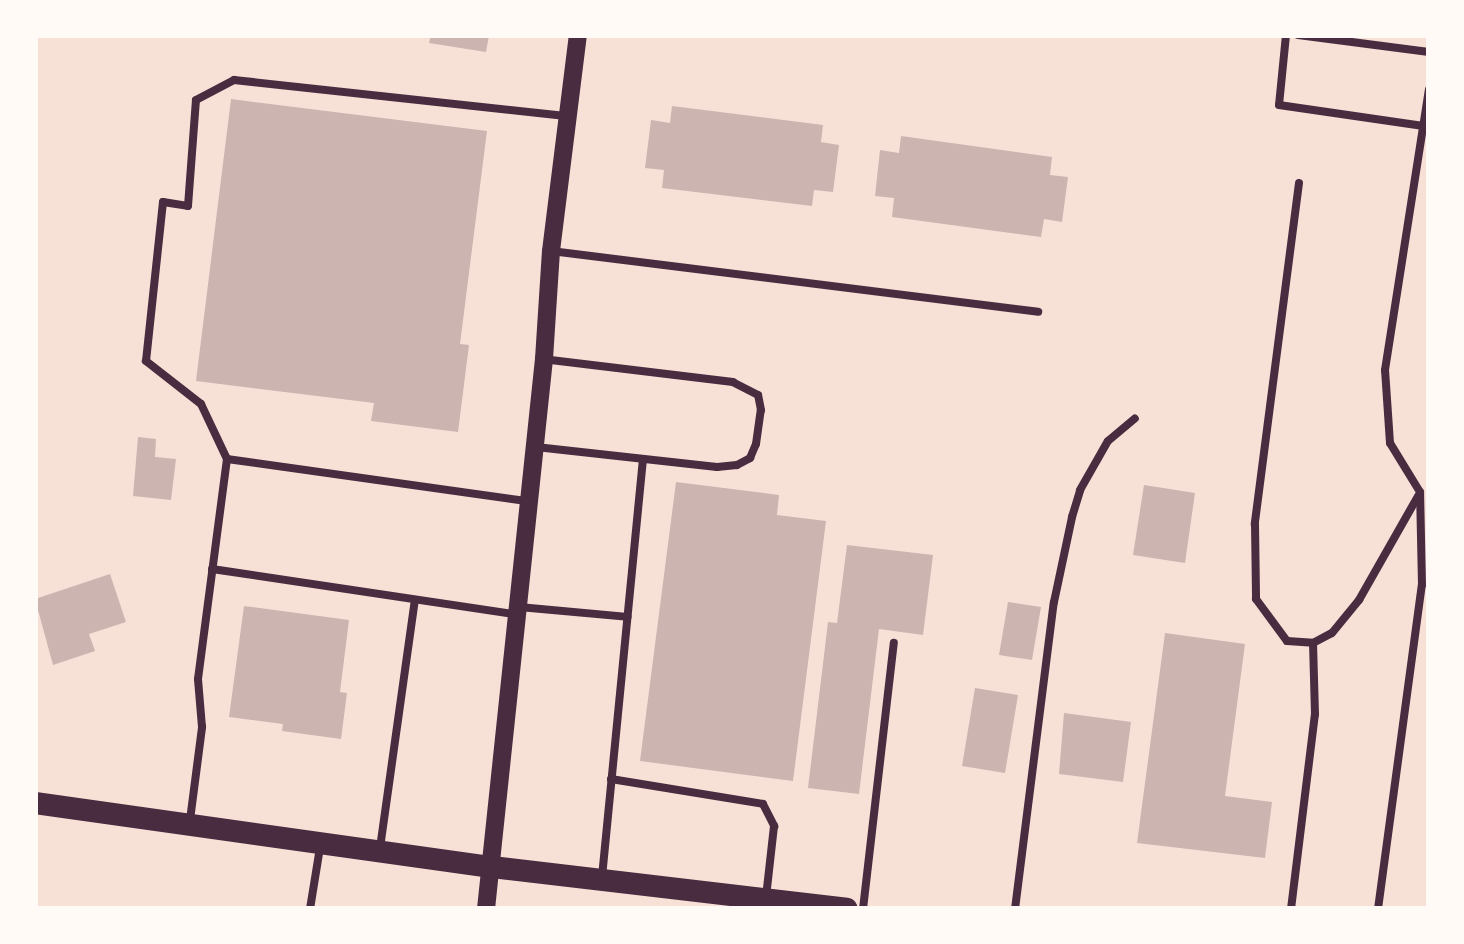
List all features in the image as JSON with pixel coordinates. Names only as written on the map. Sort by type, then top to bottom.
[{"type":"main road","points":[[35,803],[492,867],[847,909]]},
{"type":"street","points":[[486,909],[544,360],[551,251],[578,35]]},
{"type":"lane","points":[[1286,35],[1279,105],[1423,126]]},
{"type":"lane","points":[[1298,35],[1429,52]]},
{"type":"lane","points":[[190,824],[202,727],[198,679],[227,459],[201,404],[146,361],[163,202],[188,206],[196,100],[234,80],[568,116]]},
{"type":"lane","points":[[1378,909],[1422,585],[1420,492],[1390,443],[1385,370],[1429,89]]},
{"type":"lane","points":[[1298,182],[1255,524],[1254,562],[1256,599],[1287,641],[1312,642],[1332,632],[1359,600],[1420,492]]},
{"type":"lane","points":[[551,251],[1038,312]]},
{"type":"lane","points":[[535,447],[737,465],[750,458],[756,444],[758,395],[733,382],[544,360]]},
{"type":"lane","points":[[1014,909],[1064,550],[1080,490],[1108,440],[1135,418]]},
{"type":"lane","points":[[227,459],[530,501]]},
{"type":"lane","points":[[601,879],[643,459]]},
{"type":"lane","points":[[212,570],[415,600],[628,617]]},
{"type":"lane","points":[[380,851],[415,600]]},
{"type":"lane","points":[[862,909],[894,642]]},
{"type":"lane","points":[[1291,909],[1315,714],[1312,642]]},
{"type":"lane","points":[[611,779],[763,804],[774,826],[766,899]]},
{"type":"lane","points":[[310,909],[321,843]]},
{"type":"building","points":[[431,35],[489,35],[486,52],[429,43]]},
{"type":"building","points":[[231,99],[487,131],[460,344],[469,345],[458,432],[371,421],[374,403],[196,381]]},
{"type":"building","points":[[672,106],[823,125],[821,142],[839,145],[833,192],[814,190],[812,206],[662,188],[664,170],[645,168],[651,120],[670,123]]},
{"type":"building","points":[[901,136],[1052,157],[1050,175],[1068,177],[1062,222],[1044,219],[1041,237],[892,217],[894,198],[875,196],[880,150],[899,153]]},
{"type":"building","points":[[138,437],[156,439],[155,457],[176,459],[171,500],[133,496]]},
{"type":"building","points":[[676,482],[779,495],[777,515],[826,521],[793,781],[640,761]]},
{"type":"building","points":[[1144,485],[1195,493],[1185,563],[1133,555]]},
{"type":"building","points":[[847,545],[933,555],[923,635],[879,629],[859,794],[808,788],[828,622],[837,623]]},
{"type":"building","points":[[110,574],[126,622],[89,634],[95,651],[53,665],[35,599]]},
{"type":"building","points":[[1008,602],[1041,607],[1032,660],[999,655]]},
{"type":"building","points":[[244,606],[349,620],[340,692],[347,693],[341,739],[282,731],[283,724],[229,717]]},
{"type":"building","points":[[1165,633],[1245,644],[1225,796],[1272,802],[1265,858],[1137,843]]},
{"type":"building","points":[[975,688],[1018,695],[1005,773],[962,766]]},
{"type":"building","points":[[1064,713],[1131,722],[1123,782],[1059,774]]}]
